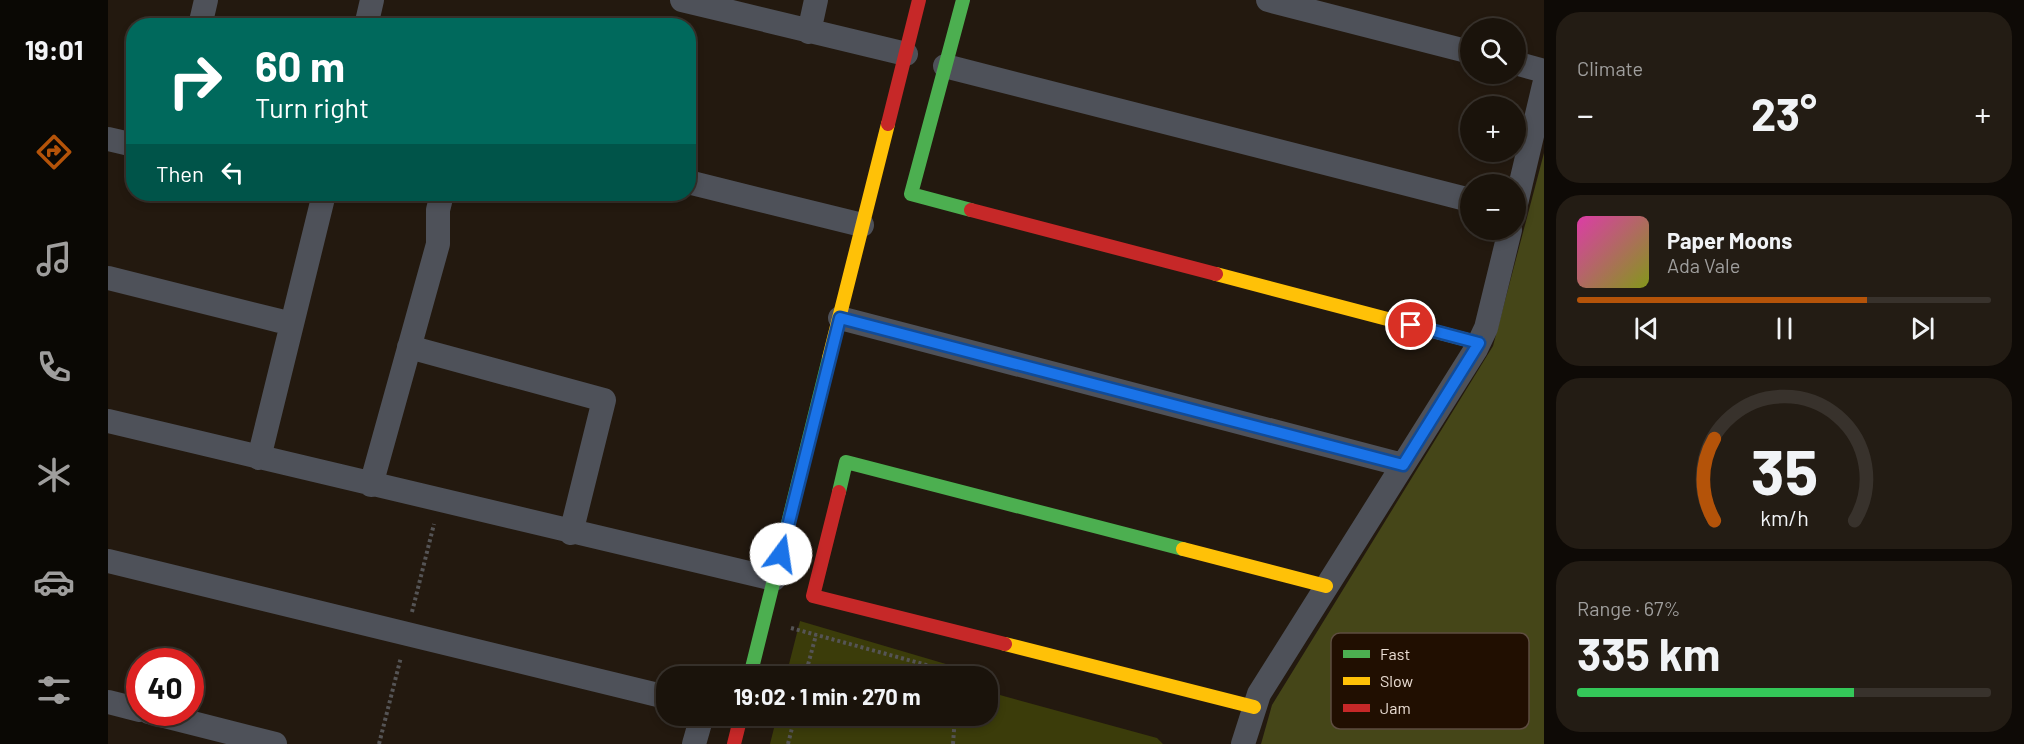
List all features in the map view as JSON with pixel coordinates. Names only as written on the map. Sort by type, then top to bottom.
[{"type":"street","points":[[202,18],[206,0]]},
{"type":"street","points":[[368,18],[372,0]]},
{"type":"street","points":[[682,0],[906,54]]},
{"type":"street","points":[[809,32],[816,0]]},
{"type":"street","points":[[752,666],[919,0]]},
{"type":"street","points":[[963,0],[911,194],[1479,343]]},
{"type":"street","points":[[1268,0],[1460,49]]},
{"type":"street","points":[[945,66],[1460,197]]},
{"type":"street","points":[[1526,66],[1544,71]]},
{"type":"street","points":[[1523,174],[1544,85]]},
{"type":"street","points":[[108,139],[126,143]]},
{"type":"street","points":[[696,184],[862,225]]},
{"type":"street","points":[[259,458],[322,201]]},
{"type":"street","points":[[371,485],[438,244],[440,201]]},
{"type":"street","points":[[1243,744],[1259,694],[1479,343],[1486,328],[1508,240]]},
{"type":"street","points":[[108,278],[292,324]]},
{"type":"street","points":[[840,318],[1403,465]]},
{"type":"street","points":[[409,347],[604,400],[571,533]]},
{"type":"street","points":[[108,421],[571,533],[774,579]]},
{"type":"street","points":[[1254,707],[813,596],[846,462],[1326,586]]},
{"type":"street","points":[[108,561],[656,695]]},
{"type":"street","points":[[108,702],[126,706]]},
{"type":"street","points":[[204,726],[275,744]]},
{"type":"street","points":[[694,744],[699,726]]},
{"type":"street","points":[[734,744],[738,726]]},
{"type":"path","points":[[786,627],[928,666]]},
{"type":"path","points":[[808,666],[816,635]]},
{"type":"path","points":[[788,744],[792,726]]},
{"type":"path","points":[[953,744],[954,726]]},
{"type":"shaded area","points":[[1544,153],[1544,744],[1261,744],[1272,705],[1493,346],[1521,240],[1526,240],[1526,221]]},
{"type":"shaded area","points":[[800,621],[953,666],[789,666]]},
{"type":"shaded area","points":[[998,694],[1157,738],[1163,744],[770,744],[774,726],[998,726]]},
{"type":"traffic: fast","points":[[963,0],[911,194],[971,210]]},
{"type":"traffic: fast","points":[[752,666],[829,358]]},
{"type":"traffic: fast","points":[[839,492],[846,462],[1183,549]]},
{"type":"traffic: slow","points":[[829,358],[888,124]]},
{"type":"traffic: slow","points":[[1216,274],[1479,343]]},
{"type":"traffic: slow","points":[[1183,549],[1326,586]]},
{"type":"traffic: slow","points":[[1005,644],[1254,707]]},
{"type":"traffic: jam","points":[[888,124],[919,0]]},
{"type":"traffic: jam","points":[[971,210],[1216,274]]},
{"type":"traffic: jam","points":[[839,492],[813,596],[1005,644]]},
{"type":"traffic: jam","points":[[734,744],[738,726]]},
{"type":"route","points":[[781,554],[840,318],[1403,465],[1479,343],[1411,325]]}]
